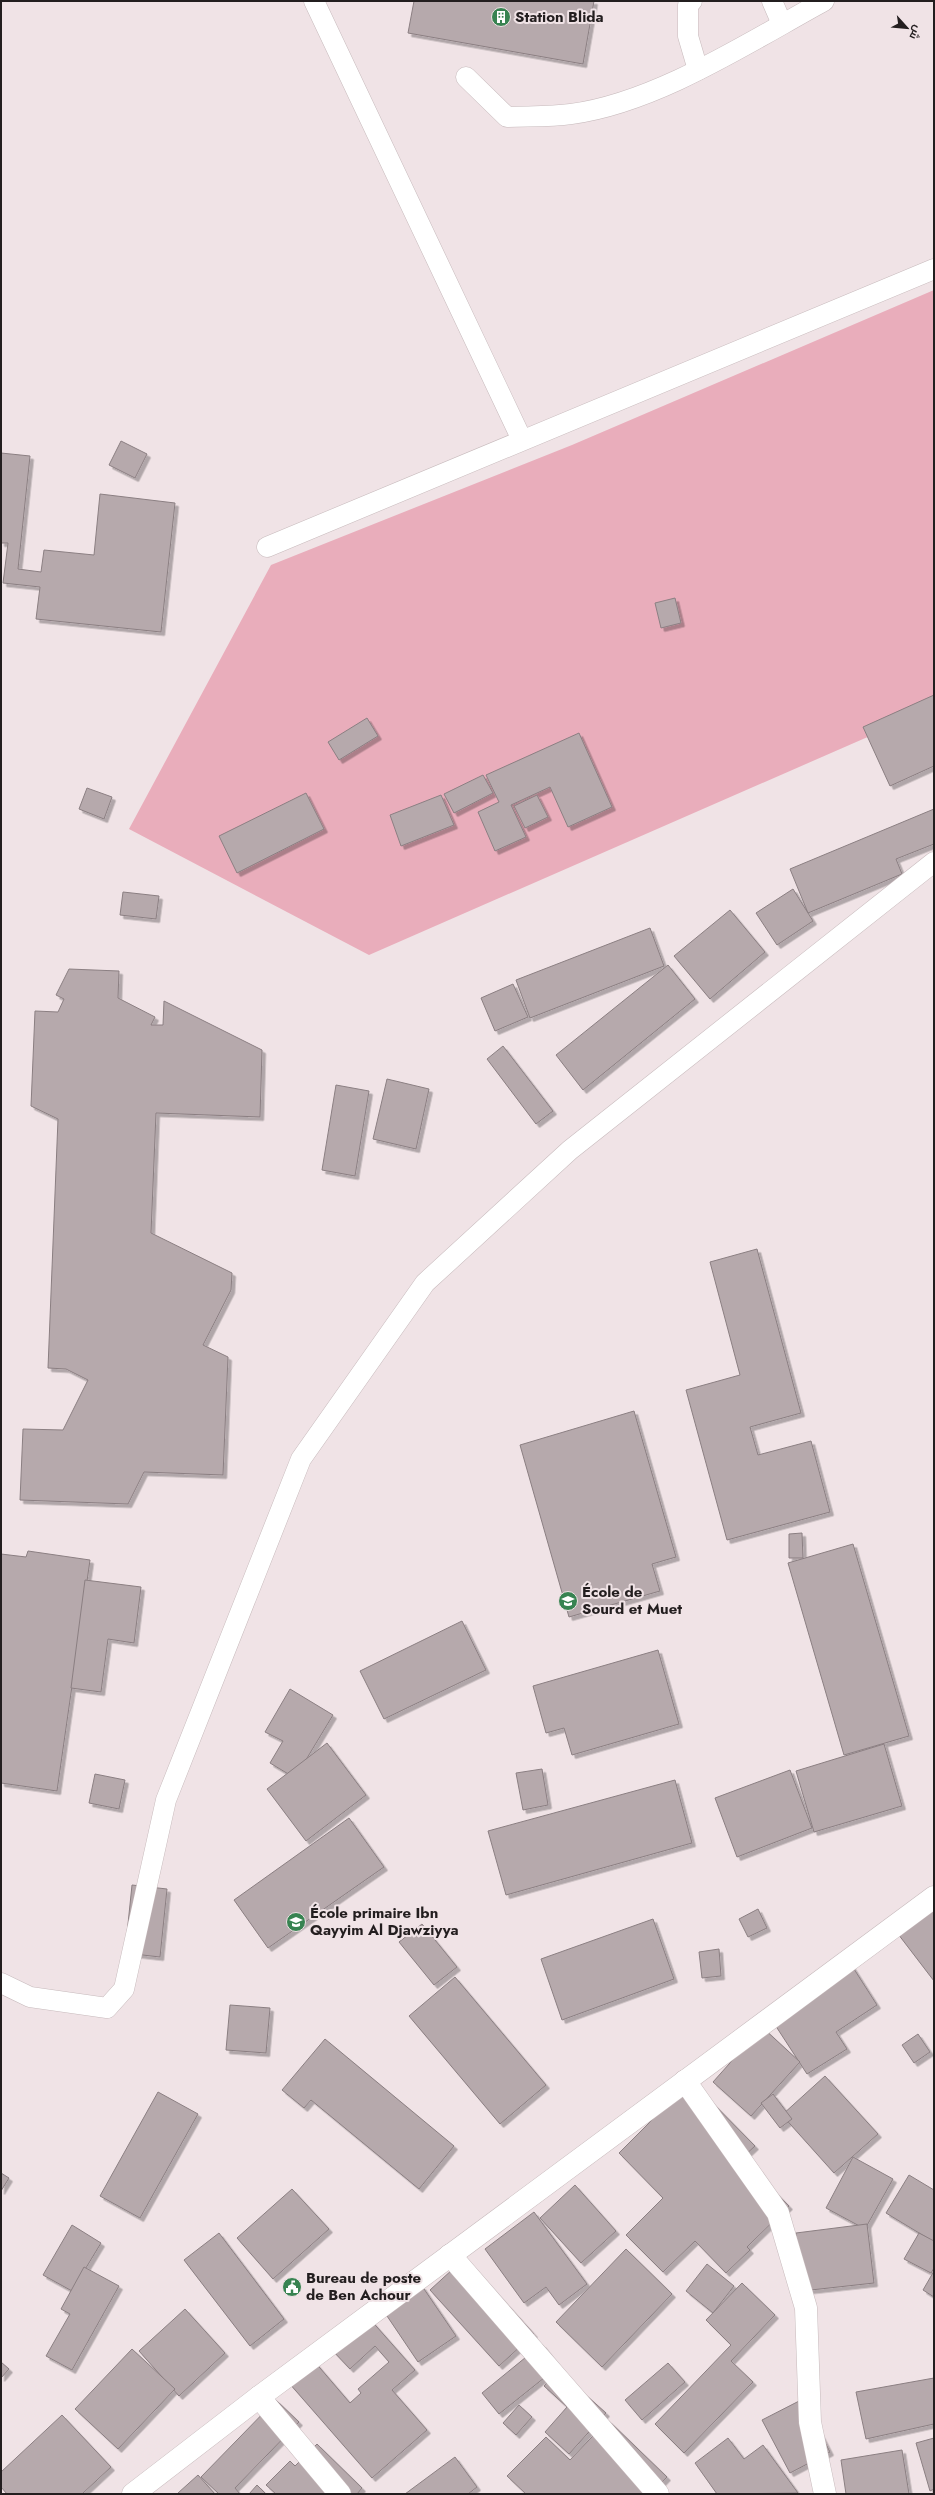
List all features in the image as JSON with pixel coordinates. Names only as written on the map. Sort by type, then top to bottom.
[{"type":"street","points":[[133,2494],[260,2397],[934,1897]]},
{"type":"street","points":[[685,2081],[778,2213],[806,2308],[810,2422],[825,2494]]},
{"type":"street","points":[[450,2256],[658,2494]]},
{"type":"street","points":[[260,2397],[340,2494]]},
{"type":"lane","points":[[314,1],[522,440]]},
{"type":"lane","points":[[692,1],[688,5],[688,36],[698,70]]},
{"type":"lane","points":[[772,1],[782,24]]},
{"type":"lane","points":[[466,77],[507,117],[571,114],[630,100],[698,70],[824,1]]},
{"type":"lane","points":[[267,546],[934,269]]},
{"type":"lane","points":[[1,1983],[30,1997],[107,2008],[124,1989],[166,1800],[301,1459],[424,1283],[570,1150],[934,862]]},
{"type":"shaded area","points":[[934,290],[934,708],[369,955],[129,829],[271,565],[572,445]]},
{"type":"building","name":"Station Blida","points":[[414,1],[594,1],[583,64],[408,33]]},
{"type":"building","points":[[121,441],[147,454],[135,478],[109,465]]},
{"type":"building","points":[[1,453],[30,456],[18,569],[41,572],[44,550],[94,555],[100,494],[175,503],[161,632],[36,619],[40,587],[3,583],[8,543],[1,543]]},
{"type":"building","points":[[675,598],[681,623],[661,628],[655,603]]},
{"type":"building","points":[[934,695],[934,766],[890,786],[863,727]]},
{"type":"building","points":[[367,718],[378,736],[339,760],[328,742]]},
{"type":"building","points":[[579,733],[612,807],[568,827],[550,787],[511,805],[526,837],[495,851],[478,812],[499,802],[486,775]]},
{"type":"building","points":[[483,775],[493,793],[454,813],[444,794]]},
{"type":"building","points":[[87,788],[112,797],[104,819],[79,809]]},
{"type":"building","points":[[306,793],[324,829],[237,873],[219,836]]},
{"type":"building","points":[[441,795],[454,825],[401,846],[390,815]]},
{"type":"building","points":[[537,795],[548,817],[525,828],[514,806]]},
{"type":"building","points":[[934,809],[934,844],[896,859],[902,874],[808,913],[790,869]]},
{"type":"building","points":[[793,889],[813,921],[777,945],[756,913]]},
{"type":"building","points":[[123,892],[159,896],[156,919],[120,915]]},
{"type":"building","points":[[730,910],[765,952],[710,999],[674,956]]},
{"type":"building","points":[[650,928],[664,966],[530,1018],[516,980]]},
{"type":"building","points":[[668,965],[695,999],[583,1090],[556,1055]]},
{"type":"building","points":[[69,969],[119,971],[118,998],[155,1017],[151,1025],[163,1025],[164,1001],[262,1050],[260,1117],[156,1113],[151,1233],[232,1273],[231,1290],[203,1345],[228,1357],[223,1475],[144,1472],[128,1504],[20,1500],[23,1429],[63,1430],[88,1380],[66,1369],[48,1368],[58,1119],[31,1106],[35,1011],[58,1012],[64,999],[56,995]]},
{"type":"building","points":[[513,984],[528,1017],[495,1031],[481,998]]},
{"type":"building","points":[[503,1046],[553,1111],[536,1124],[487,1059]]},
{"type":"building","points":[[387,1079],[429,1089],[416,1149],[373,1139]]},
{"type":"building","points":[[336,1085],[369,1091],[355,1176],[322,1170]]},
{"type":"building","points":[[757,1249],[801,1413],[750,1427],[758,1455],[811,1441],[830,1512],[727,1540],[686,1390],[740,1375],[710,1262]]},
{"type":"building","points":[[634,1411],[676,1557],[652,1564],[660,1591],[569,1617],[520,1445]]},
{"type":"building","points":[[802,1533],[803,1558],[789,1558],[789,1534]]},
{"type":"building","points":[[853,1544],[909,1736],[844,1755],[788,1563]]},
{"type":"building","points":[[28,1551],[90,1560],[57,1791],[1,1783],[1,1554],[26,1557]]},
{"type":"building","points":[[85,1580],[141,1587],[134,1643],[108,1639],[101,1692],[71,1688]]},
{"type":"building","points":[[462,1621],[486,1670],[384,1719],[360,1671]]},
{"type":"building","points":[[658,1650],[679,1724],[572,1755],[564,1728],[546,1733],[533,1686]]},
{"type":"building","points":[[290,1689],[333,1715],[295,1778],[270,1763],[283,1741],[265,1732]]},
{"type":"building","points":[[327,1743],[366,1795],[306,1841],[267,1789]]},
{"type":"building","points":[[884,1744],[902,1806],[814,1832],[796,1771]]},
{"type":"building","points":[[542,1769],[548,1805],[523,1810],[516,1773]]},
{"type":"building","points":[[790,1770],[812,1828],[737,1857],[715,1798]]},
{"type":"building","points":[[95,1774],[125,1780],[119,1809],[89,1803]]},
{"type":"building","points":[[675,1780],[692,1843],[506,1895],[488,1831]]},
{"type":"building","points":[[349,1818],[384,1867],[268,1948],[234,1900]]},
{"type":"building","points":[[132,1885],[167,1889],[160,1957],[125,1953]]},
{"type":"building","points":[[934,1901],[934,1981],[895,1930]]},
{"type":"building","points":[[758,1909],[767,1928],[748,1937],[739,1919]]},
{"type":"building","points":[[653,1919],[674,1979],[562,2020],[541,1959]]},
{"type":"building","points":[[422,1924],[457,1967],[434,1985],[399,1942]]},
{"type":"building","points":[[719,1949],[721,1976],[702,1978],[699,1952]]},
{"type":"building","points":[[847,1958],[877,2005],[836,2032],[847,2049],[807,2074],[766,2011]]},
{"type":"building","points":[[455,1977],[546,2085],[500,2124],[409,2016]]},
{"type":"building","points":[[230,2005],[270,2008],[266,2053],[226,2050]]},
{"type":"building","points":[[762,2027],[800,2062],[751,2116],[713,2082]]},
{"type":"building","points":[[918,2034],[930,2052],[914,2063],[902,2045]]},
{"type":"building","points":[[325,2039],[454,2146],[419,2189],[311,2100],[304,2108],[282,2090]]},
{"type":"building","points":[[825,2076],[878,2134],[834,2173],[782,2115]]},
{"type":"building","points":[[691,2081],[755,2146],[742,2158],[789,2206],[747,2247],[750,2250],[726,2273],[695,2241],[663,2272],[626,2235],[663,2198],[619,2153]]},
{"type":"building","points":[[158,2092],[198,2114],[140,2218],[100,2196]]},
{"type":"building","points":[[773,2094],[792,2119],[780,2128],[761,2103]]},
{"type":"building","points":[[853,2157],[893,2179],[865,2229],[826,2208]]},
{"type":"building","points":[[1,2173],[9,2178],[1,2191]]},
{"type":"building","points":[[909,2175],[934,2190],[934,2242],[886,2213]]},
{"type":"building","points":[[575,2185],[616,2231],[581,2263],[540,2218]]},
{"type":"building","points":[[292,2189],[329,2229],[273,2279],[237,2238]]},
{"type":"building","points":[[534,2212],[587,2284],[559,2305],[546,2287],[524,2303],[485,2249]]},
{"type":"building","points":[[867,2224],[874,2283],[802,2291],[796,2233]]},
{"type":"building","points":[[72,2225],[101,2243],[72,2291],[43,2275]]},
{"type":"building","points":[[219,2233],[284,2319],[250,2346],[184,2260]]},
{"type":"building","points":[[919,2233],[934,2241],[934,2268],[931,2273],[904,2259]]},
{"type":"building","points":[[626,2249],[672,2294],[602,2367],[556,2322]]},
{"type":"building","points":[[465,2258],[534,2334],[499,2366],[430,2290]]},
{"type":"building","points":[[707,2264],[734,2286],[713,2313],[686,2291]]},
{"type":"building","points":[[84,2267],[119,2286],[72,2370],[46,2356],[70,2314],[61,2309]]},
{"type":"building","points":[[934,2271],[934,2297],[923,2290]]},
{"type":"building","points":[[742,2283],[775,2315],[731,2361],[753,2382],[684,2453],[655,2424],[731,2345],[706,2320]]},
{"type":"building","points":[[422,2286],[456,2336],[418,2362],[385,2313]]},
{"type":"building","points":[[185,2309],[225,2353],[179,2396],[139,2351]]},
{"type":"building","points":[[369,2318],[415,2370],[392,2390],[427,2430],[372,2478],[289,2383],[314,2361],[350,2403],[361,2393],[358,2389],[389,2362],[375,2346],[350,2369],[332,2350]]},
{"type":"building","points":[[542,2344],[559,2366],[499,2414],[482,2393]]},
{"type":"building","points":[[132,2349],[175,2389],[118,2449],[75,2409]]},
{"type":"building","points":[[1,2362],[9,2369],[1,2378]]},
{"type":"building","points":[[668,2363],[685,2382],[642,2420],[625,2400]]},
{"type":"building","points":[[558,2370],[606,2413],[569,2454],[545,2432],[567,2407],[544,2386]]},
{"type":"building","points":[[934,2378],[934,2424],[866,2439],[856,2392]]},
{"type":"building","points":[[803,2399],[830,2452],[790,2473],[762,2420]]},
{"type":"building","points":[[276,2400],[299,2422],[235,2488],[240,2494],[219,2494],[201,2477]]},
{"type":"building","points":[[519,2405],[532,2417],[516,2435],[503,2423]]},
{"type":"building","points":[[62,2415],[111,2467],[82,2494],[7,2494],[1,2487],[1,2472]]},
{"type":"building","points":[[608,2420],[667,2477],[651,2494],[526,2494],[507,2476],[546,2437],[570,2460]]},
{"type":"building","points":[[728,2438],[744,2459],[763,2445],[798,2493],[717,2494],[695,2463]]},
{"type":"building","points":[[934,2438],[934,2489],[930,2491],[916,2443]]},
{"type":"building","points":[[317,2444],[362,2488],[357,2494],[276,2494],[266,2485],[290,2461],[295,2466]]},
{"type":"building","points":[[902,2450],[909,2494],[846,2494],[841,2460]]},
{"type":"building","points":[[455,2457],[477,2487],[468,2494],[405,2494]]},
{"type":"building","points":[[198,2475],[215,2494],[178,2493]]},
{"type":"building","points":[[257,2485],[266,2494],[249,2494]]},
{"type":"place","name":"Station Blida","points":[[501,17]]},
{"type":"place","name":"École de Sourd et Muet","points":[[568,1601]]},
{"type":"place","name":"École primaire Ibn Qayyim Al Djawziyya","points":[[296,1922]]},
{"type":"place","name":"Bureau de poste de Ben Achour","points":[[292,2287]]}]
